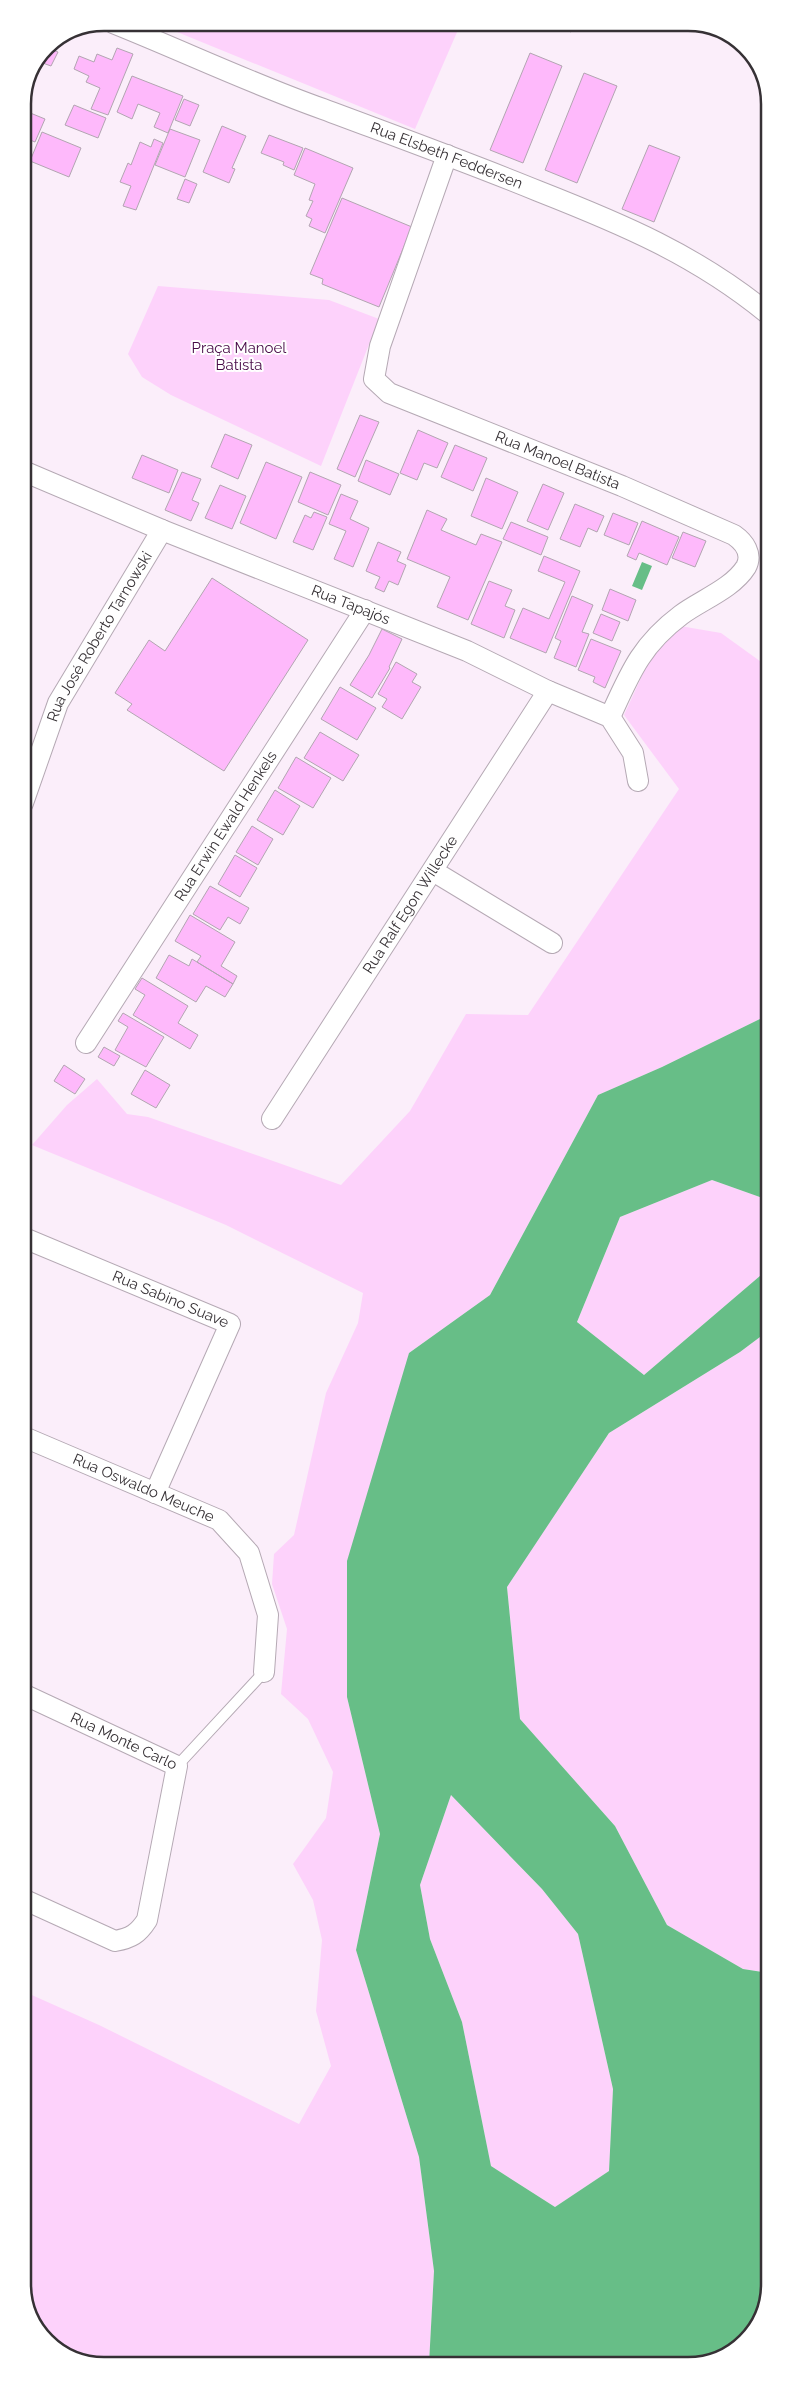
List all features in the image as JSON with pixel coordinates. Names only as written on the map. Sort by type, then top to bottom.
[{"type":"street","name":"Rua Elsbeth Feddersen","points":[[135,31],[320,108],[447,155],[626,226],[688,257],[740,290],[761,308]]},
{"type":"street","name":"Rua Manoel Batista","points":[[447,155],[380,346],[374,379],[389,393],[622,486],[734,534],[743,541],[749,554],[746,566],[731,583],[681,615],[656,636],[636,661],[610,717]]},
{"type":"street","name":"Rua Tapajós","points":[[31,474],[162,530],[467,651],[548,691],[610,717]]},
{"type":"street","name":"Rua José Roberto Tarnowski","points":[[31,783],[58,704],[162,530]]},
{"type":"street","name":"Rua Erwin Ewald Henkels","points":[[86,1043],[365,610]]},
{"type":"street","name":"Rua Ralf Egon Willecke","points":[[272,1120],[548,691]]},
{"type":"street","points":[[610,717],[634,753],[638,781]]},
{"type":"street","points":[[432,871],[552,943]]},
{"type":"street","name":"Rua Sabino Suave","points":[[31,1241],[230,1324],[155,1493]]},
{"type":"street","name":"Rua Oswaldo Meuche","points":[[31,1440],[219,1520],[249,1553],[268,1615],[264,1672]]},
{"type":"street","name":"Rua Monte Carlo","points":[[31,1698],[178,1766],[147,1920],[140,1930],[130,1938],[115,1941],[31,1903]]},
{"type":"lane","points":[[178,1766],[264,1672]]},
{"type":"green space","points":[[175,31],[458,31],[415,129]]},
{"type":"green space","name":"Praça Manoel Batista","points":[[158,286],[329,300],[379,319],[321,466],[171,395],[142,377],[128,354]]},
{"type":"green space","points":[[680,626],[721,633],[761,662],[761,1018],[662,1067],[598,1095],[490,1295],[409,1353],[347,1697],[380,1834],[356,1950],[419,2157],[434,2271],[429,2357],[99,2357],[81,2353],[60,2342],[44,2324],[39,2316],[32,2293],[31,1995],[99,2025],[299,2124],[331,2066],[316,2011],[322,1940],[313,1900],[293,1864],[326,1818],[333,1772],[308,1719],[281,1694],[287,1629],[272,1584],[274,1554],[294,1535],[326,1393],[358,1323],[363,1293],[226,1225],[32,1145],[67,1105],[97,1079],[127,1114],[148,1117],[341,1185],[410,1111],[466,1014],[528,1015],[679,789],[624,715],[657,643]]},
{"type":"green space","points":[[712,1180],[761,1198],[761,1275],[644,1375],[577,1322],[620,1217]]},
{"type":"green space","points":[[761,1336],[761,1972],[743,1969],[667,1925],[615,1826],[520,1719],[507,1586],[609,1433],[740,1352]]},
{"type":"green space","points":[[451,1795],[542,1889],[578,1934],[613,2089],[609,2171],[555,2207],[491,2166],[462,2022],[430,1939],[420,1885]]},
{"type":"shaded area","points":[[642,562],[652,566],[642,590],[632,586]]},
{"type":"shaded area","points":[[761,1018],[761,1198],[712,1180],[620,1217],[577,1322],[644,1375],[761,1275],[761,1336],[740,1352],[609,1433],[507,1587],[520,1719],[615,1826],[667,1925],[743,1969],[761,1972],[760,2293],[757,2307],[751,2320],[739,2335],[720,2349],[697,2356],[429,2357],[434,2271],[419,2157],[356,1950],[380,1834],[347,1697],[347,1561],[409,1353],[490,1295],[598,1095],[662,1067]],"holes":[[[451,1795],[542,1889],[578,1934],[613,2089],[609,2171],[555,2207],[491,2166],[462,2022],[430,1939],[420,1885]]]},
{"type":"building","points":[[117,48],[133,54],[108,115],[91,109],[100,88],[86,82],[89,76],[74,69],[79,56],[94,62],[97,54],[112,60]]},
{"type":"building","points":[[55,51],[58,52],[51,66],[44,64]]},
{"type":"building","points":[[530,53],[562,66],[523,163],[490,150]]},
{"type":"building","points":[[584,73],[617,86],[577,183],[545,170]]},
{"type":"building","points":[[132,76],[183,96],[168,133],[154,127],[160,113],[138,104],[132,119],[117,112]]},
{"type":"building","points":[[184,99],[199,105],[190,126],[175,120]]},
{"type":"building","points":[[74,105],[106,118],[98,138],[65,125]]},
{"type":"building","points":[[31,113],[45,119],[35,142],[31,140]]},
{"type":"building","points":[[222,126],[246,136],[232,168],[235,169],[229,183],[203,172]]},
{"type":"building","points":[[170,129],[200,140],[185,177],[155,165]]},
{"type":"building","points":[[42,132],[81,148],[69,177],[31,161]]},
{"type":"building","points":[[269,135],[303,148],[294,170],[283,165],[284,162],[261,153]]},
{"type":"building","points":[[154,139],[163,143],[136,210],[123,206],[131,186],[120,182],[128,163],[131,165],[140,142],[151,147]]},
{"type":"building","points":[[649,145],[680,157],[654,222],[622,209]]},
{"type":"building","points":[[305,148],[353,168],[325,233],[309,226],[312,219],[306,216],[313,201],[309,200],[315,184],[294,175]]},
{"type":"building","points":[[185,179],[197,184],[189,203],[177,199]]},
{"type":"building","points":[[342,198],[412,227],[379,307],[322,284],[323,279],[310,274]]},
{"type":"building","points":[[360,415],[379,422],[355,477],[337,469]]},
{"type":"building","points":[[418,430],[448,443],[437,468],[424,463],[417,480],[400,473]]},
{"type":"building","points":[[225,434],[252,445],[238,479],[211,467]]},
{"type":"building","points":[[455,445],[487,458],[473,491],[441,477]]},
{"type":"building","points":[[142,455],[178,470],[169,493],[132,478]]},
{"type":"building","points":[[366,460],[399,474],[390,495],[358,481]]},
{"type":"building","points":[[266,462],[302,477],[276,539],[240,523]]},
{"type":"building","points":[[182,472],[201,479],[192,500],[199,503],[191,521],[165,510]]},
{"type":"building","points":[[310,472],[341,485],[328,515],[298,502]]},
{"type":"building","points":[[486,478],[518,492],[502,529],[471,516]]},
{"type":"building","points":[[543,484],[564,493],[548,530],[527,521]]},
{"type":"building","points":[[220,485],[246,496],[232,529],[205,518]]},
{"type":"building","points":[[341,494],[358,501],[350,519],[369,528],[353,567],[334,559],[346,531],[329,524]]},
{"type":"building","points":[[575,504],[604,516],[597,532],[588,528],[580,547],[560,539]]},
{"type":"building","points":[[427,510],[447,519],[441,530],[476,545],[481,534],[502,542],[468,620],[437,607],[450,577],[407,559]]},
{"type":"building","points":[[314,512],[327,517],[313,550],[293,542],[305,515],[311,518]]},
{"type":"building","points":[[613,513],[638,523],[629,545],[604,535]]},
{"type":"building","points":[[642,521],[679,537],[667,565],[639,553],[636,560],[627,556]]},
{"type":"building","points":[[511,522],[548,537],[541,555],[503,539]]},
{"type":"building","points":[[683,532],[706,541],[695,567],[672,558]]},
{"type":"building","points":[[378,542],[401,552],[397,561],[406,565],[398,585],[389,581],[384,592],[375,588],[380,577],[366,571]]},
{"type":"building","points":[[544,556],[580,571],[546,653],[510,638],[523,608],[549,619],[565,582],[538,571]]},
{"type":"building","points":[[212,578],[308,640],[224,771],[127,710],[132,704],[115,693],[149,640],[165,651]]},
{"type":"building","points":[[489,581],[512,590],[505,606],[515,610],[504,638],[471,624]]},
{"type":"building","points":[[610,589],[636,600],[628,621],[602,610]]},
{"type":"building","points":[[572,596],[593,605],[582,632],[589,634],[576,667],[554,658],[561,641],[555,638]]},
{"type":"building","points":[[601,614],[620,622],[612,641],[593,633]]},
{"type":"building","points":[[382,629],[402,639],[390,668],[372,698],[350,685],[369,655]]},
{"type":"building","points":[[591,639],[621,651],[605,688],[593,682],[595,677],[578,670]]},
{"type":"building","points":[[396,662],[417,674],[412,682],[421,687],[402,719],[382,707],[387,699],[378,694]]},
{"type":"building","points":[[340,687],[376,708],[357,740],[321,719]]},
{"type":"building","points":[[320,732],[359,755],[343,781],[304,758]]},
{"type":"building","points":[[296,757],[331,778],[313,808],[278,788]]},
{"type":"building","points":[[275,790],[300,806],[283,835],[257,820]]},
{"type":"building","points":[[252,826],[273,839],[258,865],[236,852]]},
{"type":"building","points":[[235,855],[257,868],[240,897],[218,884]]},
{"type":"building","points":[[210,886],[249,908],[240,924],[228,917],[220,930],[193,914]]},
{"type":"building","points":[[190,915],[235,942],[221,966],[237,976],[233,984],[197,962],[201,956],[175,941]]},
{"type":"building","points":[[169,955],[189,966],[192,959],[233,984],[225,997],[206,986],[196,1002],[156,978]]},
{"type":"building","points":[[142,978],[188,1006],[178,1023],[198,1035],[190,1049],[133,1015],[145,995],[135,989]]},
{"type":"building","points":[[123,1013],[164,1037],[146,1067],[115,1050],[128,1027],[118,1021]]},
{"type":"building","points":[[104,1047],[120,1056],[114,1066],[98,1057]]},
{"type":"building","points":[[64,1065],[85,1079],[75,1094],[54,1081]]},
{"type":"building","points":[[145,1070],[170,1085],[156,1108],[131,1094]]}]
